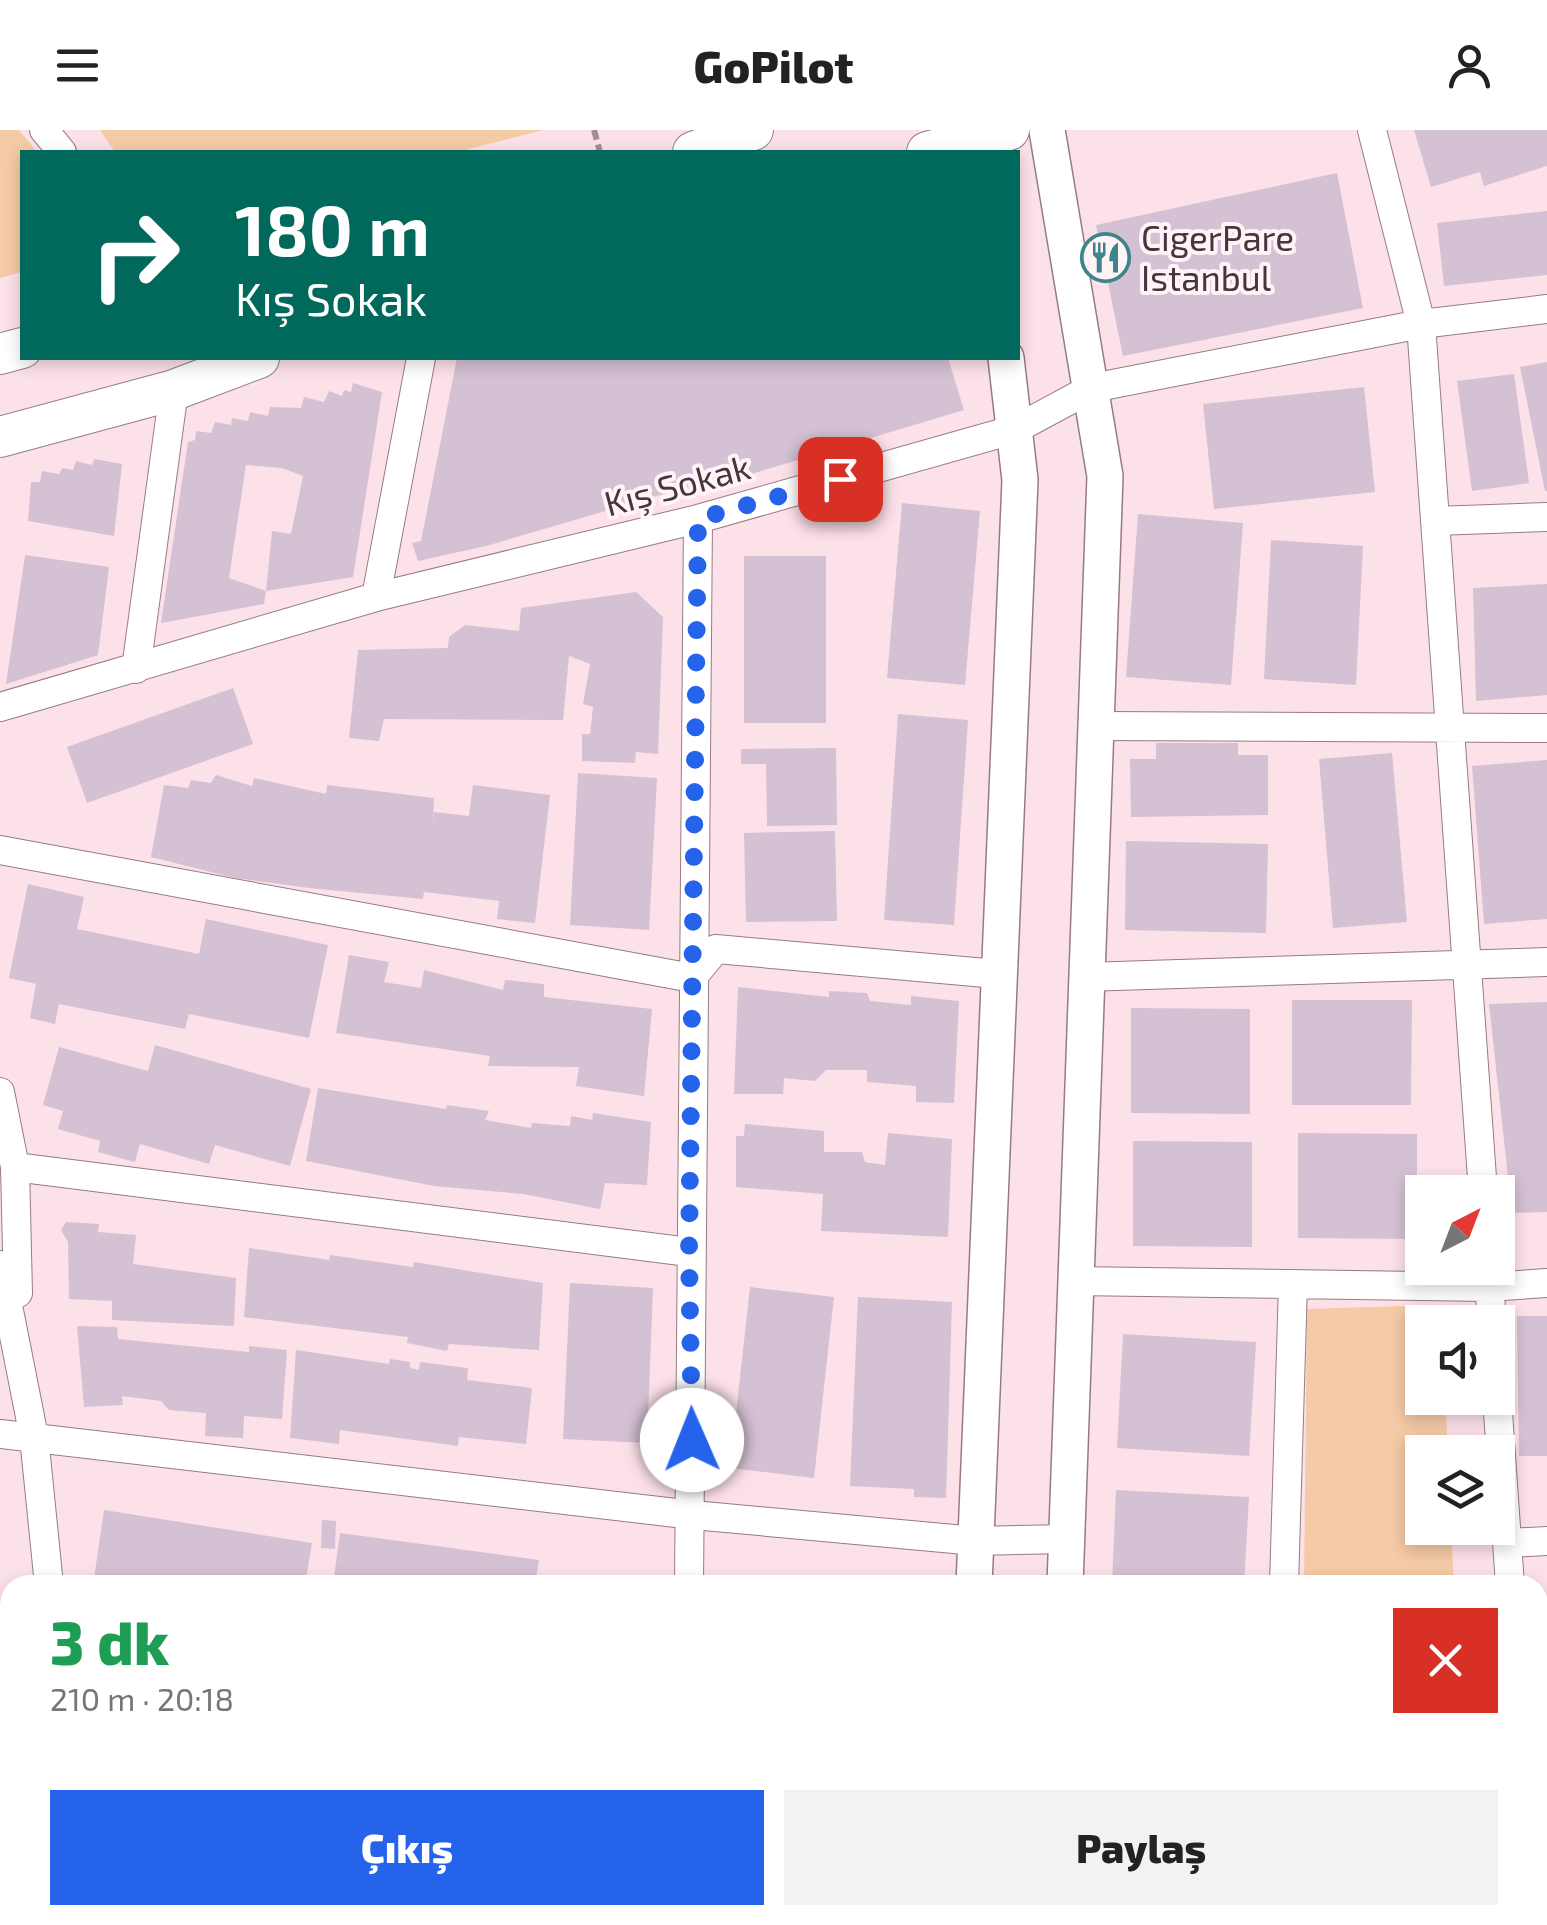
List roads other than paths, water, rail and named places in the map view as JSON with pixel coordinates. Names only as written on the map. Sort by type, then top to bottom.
[{"type":"main road","points":[[698,150],[753,130]]},
{"type":"main road","points":[[935,150],[983,138]]},
{"type":"main road","points":[[0,437],[174,390],[254,360]]},
{"type":"street","points":[[44,130],[60,150]]},
{"type":"street","points":[[1047,130],[1105,476],[1065,1575]]},
{"type":"street","points":[[1372,130],[1421,324],[1482,1175]]},
{"type":"street","name":"Kış Sokak","points":[[0,706],[376,597],[698,519],[1016,429],[1092,388],[1421,324],[1547,309]]},
{"type":"street","points":[[376,597],[421,360]]},
{"type":"street","points":[[974,1575],[1020,480],[1006,360]]},
{"type":"street","points":[[136,669],[174,390]]},
{"type":"street","points":[[1435,520],[1547,517]]},
{"type":"street","points":[[689,1575],[689,1252],[698,519]]},
{"type":"street","points":[[1095,726],[1547,728]]},
{"type":"street","points":[[0,850],[692,978]]},
{"type":"street","points":[[692,978],[716,949],[998,974]]},
{"type":"street","points":[[1085,977],[1547,962]]},
{"type":"street","points":[[0,1092],[16,1167],[19,1354]]},
{"type":"street","points":[[16,1167],[689,1252]]},
{"type":"street","points":[[0,1264],[34,1437],[47,1575]]},
{"type":"street","points":[[1074,1281],[1293,1284],[1405,1280]]},
{"type":"street","points":[[1515,1280],[1547,1283]]},
{"type":"street","points":[[1284,1575],[1293,1284]]},
{"type":"street","points":[[0,1434],[692,1515],[976,1541],[1066,1539]]},
{"type":"street","points":[[1515,1542],[1547,1540]]},
{"type":"street","points":[[1508,1545],[1510,1575]]},
{"type":"place","name":"CigerPare Istanbul","points":[[1106,257]]}]
